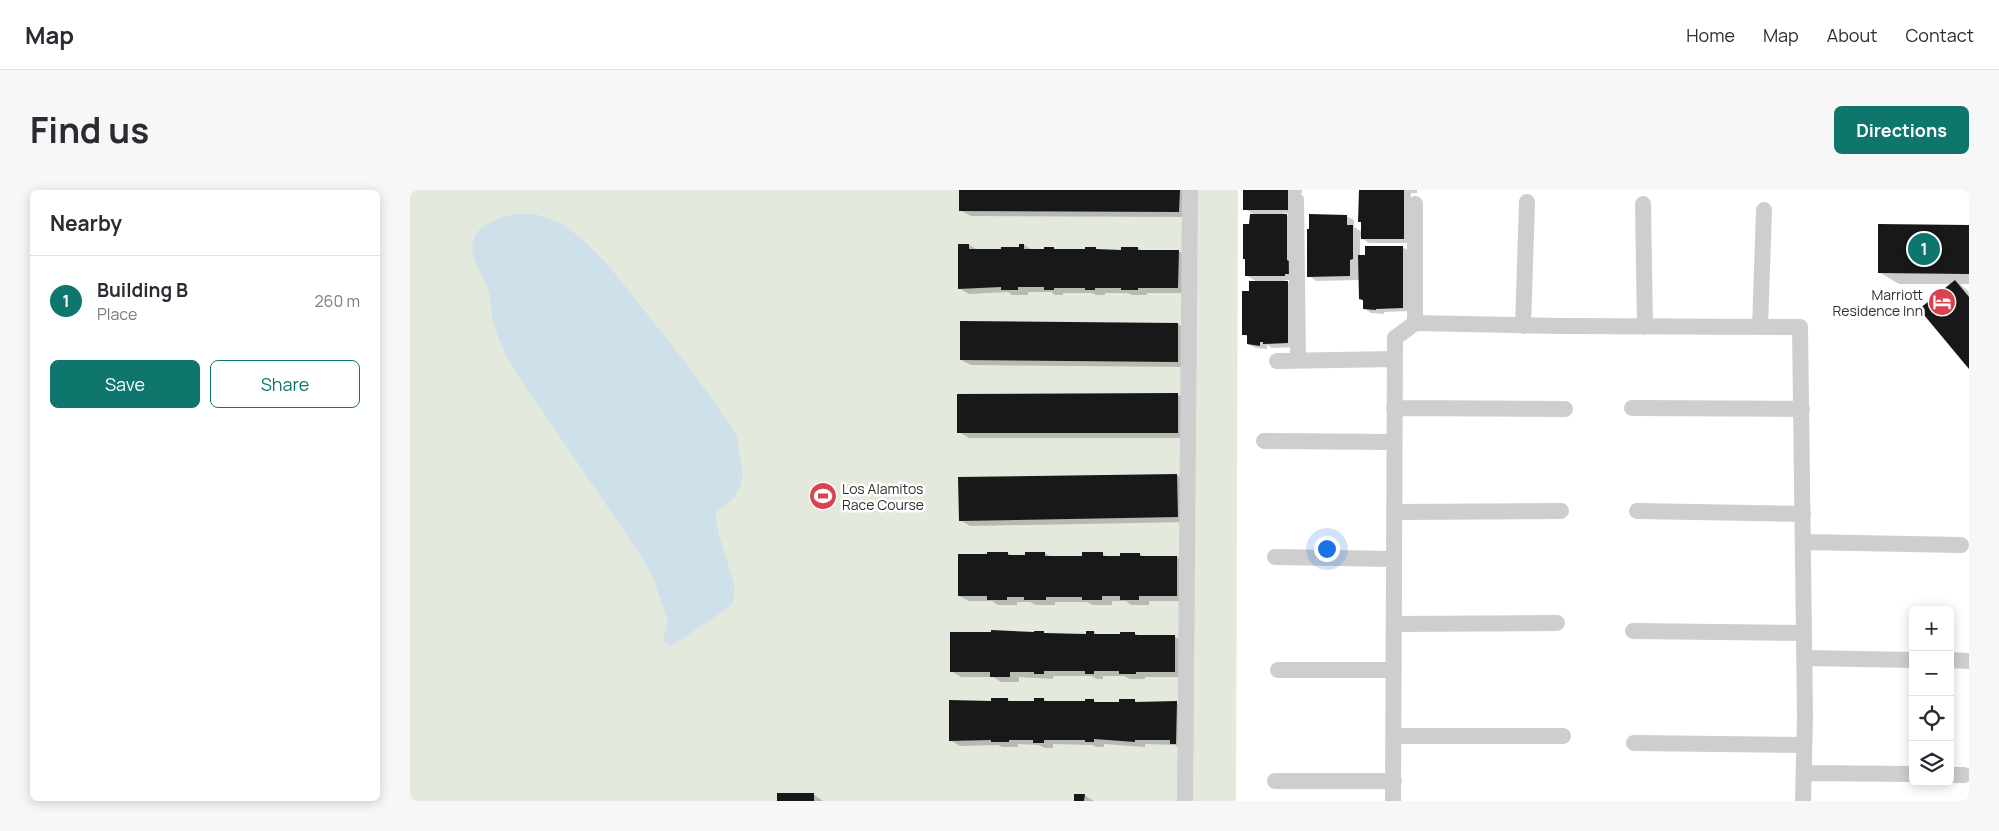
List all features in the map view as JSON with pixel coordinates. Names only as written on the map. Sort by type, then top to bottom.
[{"type":"street","points":[[1185,801],[1190,190]]},
{"type":"street","points":[[1296,200],[1298,360]]},
{"type":"street","points":[[1523,326],[1527,202]]},
{"type":"street","points":[[1415,323],[1416,204]]},
{"type":"street","points":[[1643,204],[1644,327]]},
{"type":"street","points":[[1760,327],[1764,210]]},
{"type":"street","points":[[1394,801],[1395,338],[1415,323],[1523,326],[1800,327],[1805,658],[1804,801]]},
{"type":"street","points":[[1277,361],[1395,360]]},
{"type":"street","points":[[1394,408],[1565,409]]},
{"type":"street","points":[[1632,408],[1802,409]]},
{"type":"street","points":[[1264,441],[1394,442]]},
{"type":"street","points":[[1394,512],[1561,511]]},
{"type":"street","points":[[1638,511],[1803,514]]},
{"type":"street","points":[[1803,542],[1961,544]]},
{"type":"street","points":[[1275,557],[1394,559]]},
{"type":"street","points":[[1394,624],[1557,623]]},
{"type":"street","points":[[1633,632],[1804,633]]},
{"type":"street","points":[[1805,658],[1909,660]]},
{"type":"street","points":[[1954,660],[1968,661]]},
{"type":"street","points":[[1278,670],[1394,670]]},
{"type":"street","points":[[1394,736],[1563,736]]},
{"type":"street","points":[[1634,743],[1804,745]]},
{"type":"street","points":[[1804,773],[1909,774]]},
{"type":"street","points":[[1274,781],[1394,781]]},
{"type":"shaded area","name":"Los Alamitos Race Course","points":[[410,190],[1238,190],[1236,801],[410,801]]},
{"type":"water","points":[[516,214],[535,214],[563,224],[583,240],[609,266],[686,363],[728,421],[737,437],[743,474],[740,486],[735,497],[715,513],[719,535],[735,587],[733,601],[728,608],[671,646],[663,640],[668,622],[654,580],[640,554],[522,382],[508,359],[497,334],[488,289],[477,266],[472,248],[476,235],[484,225],[496,219]]},
{"type":"building","points":[[959,190],[1180,190],[1179,212],[959,211]]},
{"type":"building","points":[[1243,190],[1288,190],[1288,210],[1243,210]]},
{"type":"building","points":[[1359,190],[1404,190],[1404,239],[1361,239],[1361,222],[1358,222]]},
{"type":"building","points":[[1250,214],[1287,214],[1287,260],[1289,261],[1289,274],[1285,274],[1285,276],[1245,276],[1243,224],[1249,224]]},
{"type":"building","points":[[1309,214],[1347,215],[1347,225],[1353,225],[1353,259],[1350,260],[1350,276],[1307,277],[1307,229],[1309,229]]},
{"type":"building","points":[[1878,224],[1969,225],[1969,274],[1878,273]]},
{"type":"building","points":[[958,244],[969,244],[969,249],[1001,249],[1001,247],[1019,247],[1019,244],[1024,244],[1024,249],[1054,247],[1054,249],[1085,249],[1085,247],[1096,247],[1096,249],[1121,250],[1121,247],[1138,247],[1138,250],[1179,250],[1178,288],[1138,288],[1138,290],[1121,290],[1121,288],[1085,290],[1085,288],[1054,288],[1054,290],[1044,290],[1044,287],[1018,287],[1018,290],[1001,290],[1001,287],[958,289]]},
{"type":"building","points":[[1365,246],[1403,246],[1403,308],[1363,309],[1363,300],[1359,299],[1358,255],[1365,255]]},
{"type":"building","points":[[1955,280],[1969,297],[1969,369],[1919,309]]},
{"type":"building","points":[[1249,281],[1288,281],[1288,343],[1263,344],[1263,342],[1260,342],[1260,346],[1247,344],[1247,335],[1242,335],[1242,291],[1249,291]]},
{"type":"building","points":[[960,321],[1178,323],[1178,362],[960,360]]},
{"type":"building","points":[[1178,393],[1178,433],[957,433],[957,394]]},
{"type":"building","points":[[1177,474],[1178,517],[959,521],[958,477]]},
{"type":"building","points":[[987,552],[1008,552],[1008,555],[1025,555],[1025,552],[1045,552],[1045,556],[1082,556],[1082,552],[1103,552],[1103,556],[1120,556],[1120,553],[1140,553],[1140,556],[1177,556],[1177,596],[1139,596],[1139,600],[1120,600],[1120,596],[1102,596],[1102,600],[1082,600],[1082,597],[1046,597],[1046,600],[1024,600],[1024,597],[1007,597],[1007,600],[987,600],[987,596],[958,596],[958,554],[987,554]]},
{"type":"building","points":[[991,630],[1086,634],[1086,631],[1094,631],[1094,634],[1135,632],[1135,635],[1175,635],[1175,672],[1119,674],[1119,671],[1094,671],[1094,674],[1085,674],[1085,671],[1044,671],[1044,674],[1010,672],[1010,677],[990,677],[990,672],[950,672],[950,632],[991,632]]},
{"type":"building","points":[[991,698],[1008,698],[1008,701],[1034,701],[1034,698],[1044,698],[1044,701],[1085,701],[1085,699],[1094,699],[1094,702],[1119,702],[1119,699],[1135,699],[1135,702],[1177,701],[1176,744],[1170,744],[1170,740],[1135,740],[1135,742],[1094,739],[1094,742],[1085,742],[1085,740],[1044,740],[1044,743],[1033,743],[1033,740],[1009,740],[1009,742],[991,742],[991,740],[949,741],[949,700],[991,701]]},
{"type":"building","points":[[777,793],[814,793],[814,801],[777,801]]},
{"type":"building","points":[[1074,794],[1085,794],[1084,801],[1074,801]]},
{"type":"place","name":"Building B","points":[[1924,249]]},
{"type":"place","name":"Marriott Residence Inn","points":[[1942,302]]},
{"type":"place","name":"Los Alamitos Race Course","points":[[823,496]]}]
